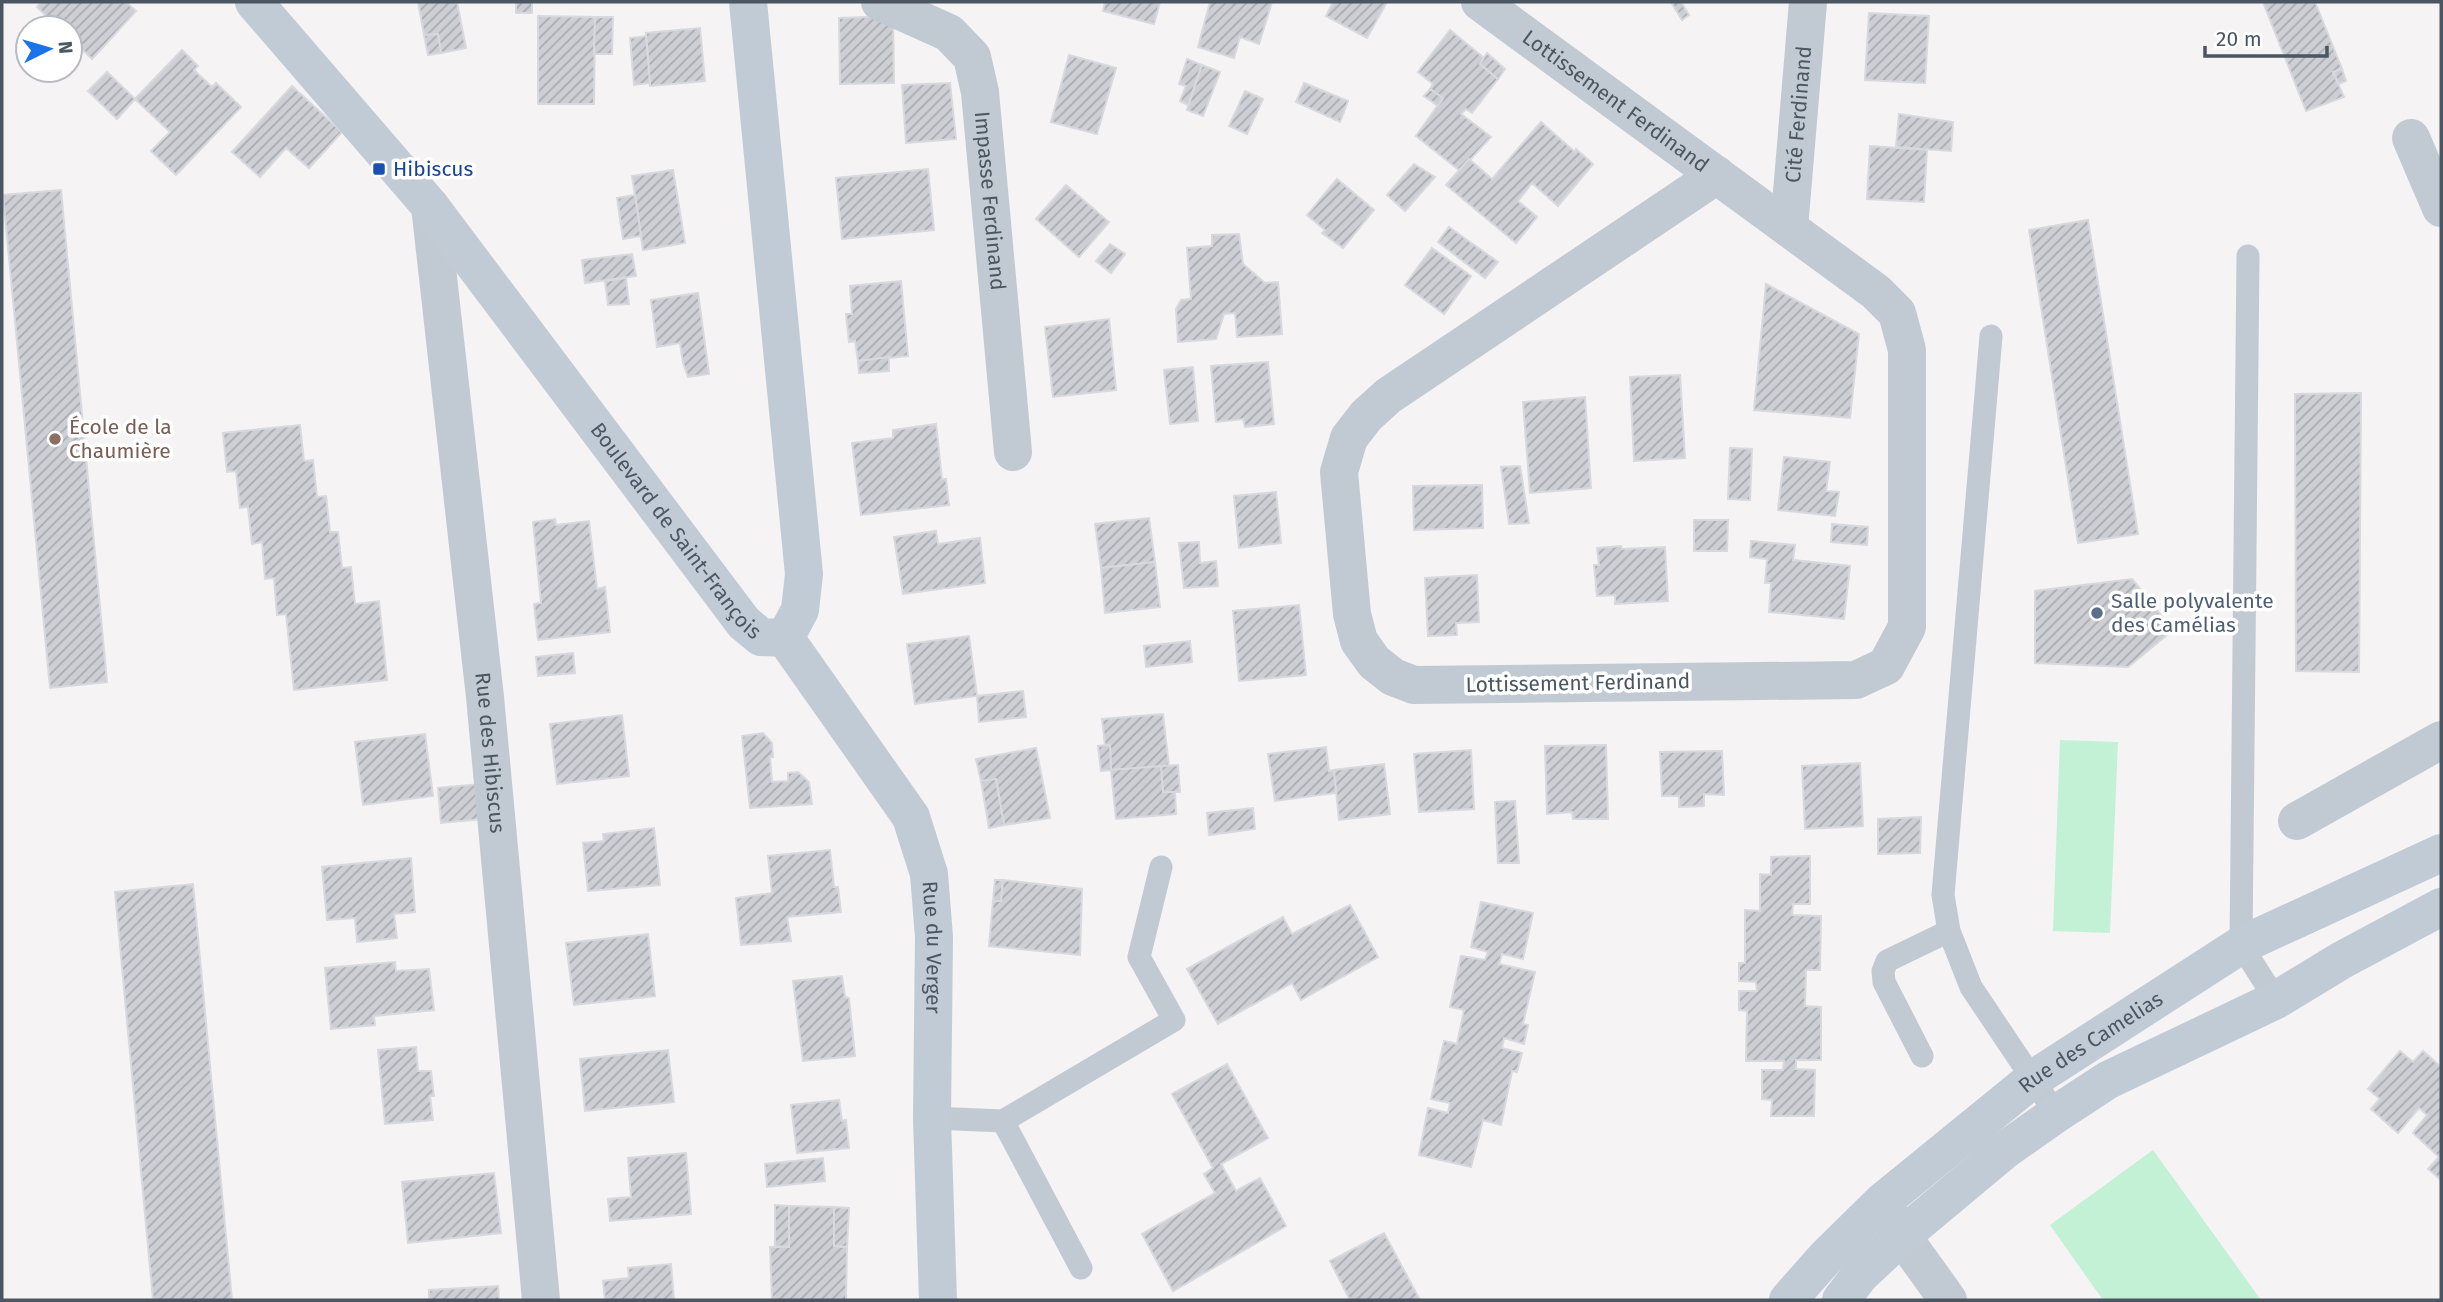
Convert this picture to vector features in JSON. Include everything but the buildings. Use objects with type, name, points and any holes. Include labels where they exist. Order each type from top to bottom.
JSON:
[{"type":"street","name":"Boulevard de Saint-François","points":[[254,2],[430,206],[744,623],[761,637],[785,638],[800,610],[804,574],[748,2]]},
{"type":"street","name":"Impasse Ferdinand","points":[[880,2],[949,33],[972,57],[980,92],[1013,452]]},
{"type":"street","name":"Lottissement Ferdinand","points":[[1480,2],[1717,175],[1876,292],[1897,313],[1907,350],[1907,627],[1886,666],[1856,680],[1414,685],[1393,677],[1374,662],[1359,641],[1352,614],[1339,472],[1349,438],[1366,415],[1388,396],[1717,175]]},
{"type":"street","name":"Cité Ferdinand","points":[[1789,228],[1808,2]]},
{"type":"street","points":[[2411,138],[2441,208]]},
{"type":"street","name":"Rue des Hibiscus","points":[[430,206],[487,711],[541,1300]]},
{"type":"street","name":"Rue du Verger","points":[[785,638],[911,817],[929,874],[934,937],[932,1118],[938,1300]]},
{"type":"street","points":[[2297,821],[2441,740]]},
{"type":"street","name":"Rue des Camelias","points":[[1788,1300],[1826,1256],[1882,1202],[2033,1079],[2241,945],[2441,853]]},
{"type":"street","name":"Rue des Camelias","points":[[1841,1300],[1860,1275],[1902,1236],[2005,1150],[2056,1114],[2108,1080],[2276,1000],[2342,960],[2441,907]]},
{"type":"street","points":[[1882,1202],[1902,1236],[1948,1300]]},
{"type":"lane","points":[[2248,256],[2241,945],[2276,1000]]},
{"type":"lane","points":[[1991,337],[1943,895],[1949,932],[1971,987],[2056,1114]]},
{"type":"lane","points":[[932,1118],[1003,1121],[1174,1020],[1139,957],[1161,867]]},
{"type":"lane","points":[[1922,1056],[1884,982],[1883,971],[1887,961],[1949,932]]},
{"type":"lane","points":[[1003,1121],[1081,1268]]},
{"type":"green space","points":[[2060,740],[2118,742],[2110,933],[2053,931]]},
{"type":"green space","points":[[2153,1150],[2261,1300],[2103,1300],[2050,1225]]},
{"type":"place","name":"Hibiscus","points":[[379,169]]},
{"type":"place","name":"École de la Chaumière","points":[[55,439]]},
{"type":"place","name":"Salle polyvalente des Camélias","points":[[2097,613]]}]
